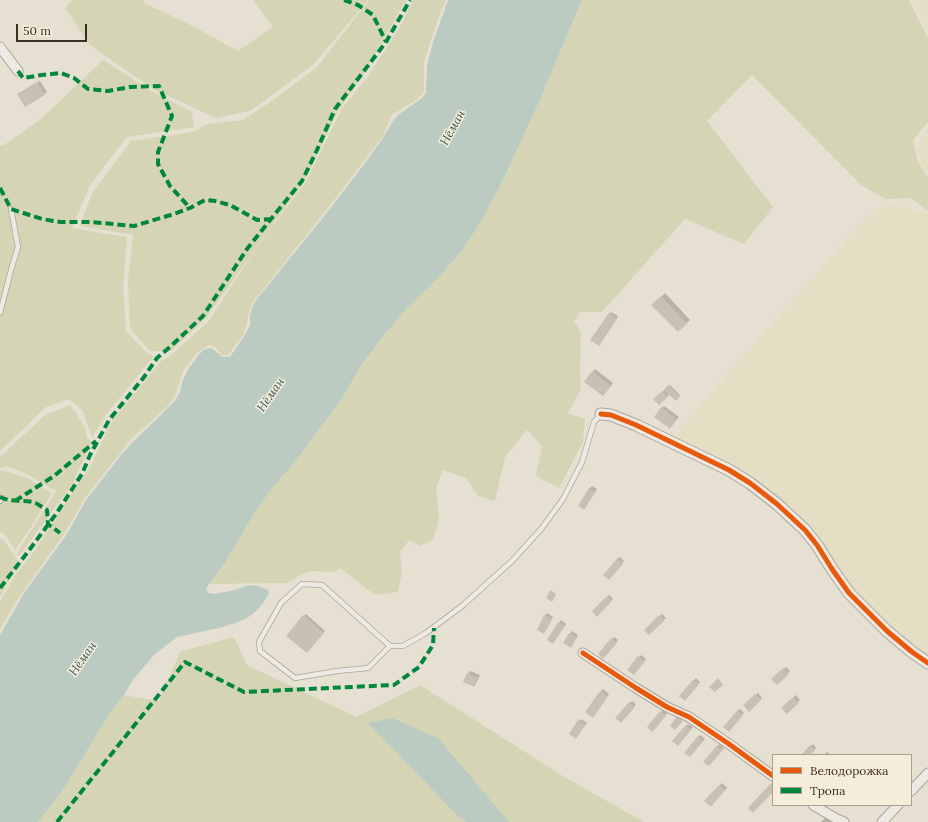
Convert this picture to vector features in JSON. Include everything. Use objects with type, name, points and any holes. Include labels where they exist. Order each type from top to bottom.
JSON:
[{"type":"street","points":[[0,48],[18,71]]},
{"type":"street","points":[[601,414],[611,415],[636,425],[729,470],[750,483],[777,504],[805,530],[817,545],[849,593],[887,631],[928,663]]},
{"type":"street","points":[[583,653],[660,703],[689,717],[772,775]]},
{"type":"street","points":[[912,791],[928,773]]},
{"type":"street","points":[[815,806],[844,822]]},
{"type":"street","points":[[882,822],[897,806]]},
{"type":"lane","points":[[0,313],[18,247],[11,209]]},
{"type":"lane","points":[[390,646],[368,668],[337,671],[295,678],[260,651],[259,642],[281,603],[302,584],[322,585],[390,646],[403,646],[426,633],[462,606],[512,561],[542,528],[563,499],[582,462],[594,422],[601,414]]},
{"type":"shaded area","points":[[913,0],[928,0],[928,32],[926,28]]},
{"type":"shaded area","points":[[928,127],[928,173],[921,162],[918,149]]},
{"type":"shaded area","points":[[895,205],[921,211],[928,215],[928,657],[906,641],[874,613],[844,577],[812,530],[779,499],[760,483],[734,467],[683,443],[679,440],[677,433],[862,222],[874,210]]},
{"type":"green space","points":[[72,0],[142,0],[146,4],[187,23],[238,51],[273,27],[253,0],[368,0],[313,65],[250,111],[216,118],[153,89],[90,45],[65,8]]},
{"type":"green space","points":[[369,0],[406,0],[365,72],[338,111],[305,180],[206,318],[171,351],[150,351],[130,329],[128,279],[133,235],[80,226],[92,193],[131,141],[193,132],[207,124],[243,120],[273,100],[317,67]]},
{"type":"green space","points":[[413,0],[446,0],[424,62],[424,92],[418,99],[392,115],[383,136],[251,305],[244,334],[228,355],[222,355],[215,347],[209,345],[197,353],[183,371],[175,396],[167,407],[132,438],[85,498],[65,533],[15,603],[0,630],[0,602],[16,574],[32,554],[91,465],[112,421],[161,361],[170,356],[208,322],[255,250],[307,180],[342,108],[367,78],[400,27]]},
{"type":"green space","points":[[582,0],[909,0],[928,38],[928,122],[913,140],[918,162],[928,178],[928,211],[910,198],[885,199],[861,185],[752,75],[707,121],[773,207],[744,244],[685,219],[602,312],[580,312],[574,322],[581,332],[581,389],[568,413],[585,419],[583,442],[559,488],[536,476],[542,446],[527,430],[505,457],[495,501],[478,496],[466,478],[443,470],[436,488],[439,518],[433,540],[419,546],[409,540],[400,552],[402,571],[398,592],[375,595],[340,568],[333,572],[309,571],[287,583],[209,584],[223,566],[257,509],[341,400],[361,366],[380,340],[408,307],[441,275],[464,248],[505,176],[539,102]]},
{"type":"green space","points":[[103,60],[150,90],[192,112],[194,127],[127,137],[90,185],[72,228],[127,237],[123,288],[126,331],[147,353],[154,356],[105,416],[92,438],[83,411],[69,399],[46,407],[0,451],[0,145],[4,145],[41,119]]},
{"type":"green space","points":[[70,405],[86,430],[87,438],[92,442],[72,485],[19,556],[17,553],[56,491],[29,475],[6,466],[0,468],[0,457],[45,415]]},
{"type":"green space","points":[[3,470],[29,479],[52,493],[15,550],[4,534],[0,532],[0,471]]},
{"type":"green space","points":[[0,538],[3,539],[19,562],[0,597]]},
{"type":"green space","points":[[234,637],[247,665],[356,717],[420,685],[566,778],[644,822],[38,822],[61,793],[110,713],[124,695],[159,701],[180,652]]},
{"type":"water","name":"Нёман","points":[[448,0],[582,0],[539,102],[505,176],[484,216],[464,248],[441,275],[408,307],[380,340],[361,366],[341,400],[257,509],[223,566],[206,589],[208,593],[214,594],[235,590],[250,585],[258,586],[268,590],[269,594],[263,603],[256,611],[245,619],[219,628],[177,637],[154,655],[133,680],[110,713],[61,793],[38,822],[0,822],[0,635],[24,593],[67,534],[86,500],[121,455],[174,402],[179,394],[183,380],[189,368],[198,356],[203,350],[209,348],[213,349],[222,357],[230,357],[250,325],[252,307],[257,299],[365,163],[393,121],[398,115],[422,98],[426,93],[427,65],[433,42]]},
{"type":"water","points":[[392,718],[438,738],[509,822],[466,822],[457,815],[368,723]]},
{"type":"building","points":[[37,82],[45,95],[25,107],[17,94]]},
{"type":"building","points":[[661,296],[687,324],[678,332],[651,305]]},
{"type":"building","points":[[609,313],[617,319],[599,346],[590,340]]},
{"type":"building","points":[[592,371],[611,386],[603,396],[584,382]]},
{"type":"building","points":[[668,385],[680,396],[676,401],[664,390]]},
{"type":"building","points":[[662,391],[668,397],[659,405],[653,399]]},
{"type":"building","points":[[661,407],[677,419],[670,429],[654,417]]},
{"type":"building","points":[[589,488],[595,492],[584,510],[578,506]]},
{"type":"building","points":[[617,559],[623,564],[609,580],[603,575]]},
{"type":"building","points":[[550,590],[556,594],[552,602],[546,598]]},
{"type":"building","points":[[607,596],[612,601],[597,617],[592,611]]},
{"type":"building","points":[[303,615],[324,633],[307,653],[286,636]]},
{"type":"building","points":[[544,615],[552,619],[544,634],[537,630]]},
{"type":"building","points":[[659,615],[664,621],[649,635],[644,630]]},
{"type":"building","points":[[558,622],[565,626],[553,644],[547,640]]},
{"type":"building","points":[[569,633],[577,637],[571,648],[563,643]]},
{"type":"building","points":[[611,638],[617,643],[603,659],[598,654]]},
{"type":"building","points":[[638,656],[645,661],[634,675],[627,670]]},
{"type":"building","points":[[783,668],[789,674],[777,685],[771,679]]},
{"type":"building","points":[[467,673],[478,678],[474,687],[463,682]]},
{"type":"building","points":[[718,678],[723,685],[715,692],[709,687]]},
{"type":"building","points":[[693,680],[699,684],[685,701],[679,696]]},
{"type":"building","points":[[600,691],[608,696],[593,718],[585,712]]},
{"type":"building","points":[[755,694],[761,700],[749,712],[743,705]]},
{"type":"building","points":[[793,697],[799,703],[787,714],[781,708]]},
{"type":"building","points":[[629,702],[635,707],[621,723],[615,718]]},
{"type":"building","points":[[660,711],[666,716],[652,732],[647,727]]},
{"type":"building","points":[[737,711],[743,715],[729,732],[723,727]]},
{"type":"building","points":[[677,716],[683,721],[675,730],[670,726]]},
{"type":"building","points":[[578,720],[585,725],[576,739],[569,734]]},
{"type":"building","points":[[686,725],[691,730],[678,746],[672,741]]},
{"type":"building","points":[[698,736],[703,741],[690,757],[684,753]]},
{"type":"building","points":[[717,745],[723,750],[709,766],[703,762]]},
{"type":"building","points":[[810,745],[815,750],[812,754],[802,754]]},
{"type":"building","points":[[771,783],[772,793],[753,813],[748,808]]},
{"type":"building","points":[[719,785],[725,790],[711,807],[704,801]]},
{"type":"marked path","points":[[344,0],[358,5],[373,15],[386,42]]},
{"type":"marked path","points":[[0,588],[56,514],[82,474],[90,455],[109,420],[144,377],[157,358],[203,316],[247,249],[302,181],[335,109],[386,42],[410,0]]},
{"type":"marked path","points":[[18,71],[23,78],[61,73],[74,78],[88,89],[108,91],[130,87],[159,86],[172,116],[158,152],[158,164],[170,186],[190,208]]},
{"type":"marked path","points":[[0,188],[11,209],[42,219],[60,222],[91,222],[134,226],[174,214],[205,200],[230,205],[257,220],[271,219]]},
{"type":"marked path","points":[[15,501],[54,476],[96,441]]},
{"type":"marked path","points":[[0,497],[7,500],[37,503],[47,510],[48,524],[60,533]]},
{"type":"marked path","points":[[57,822],[185,662],[244,692],[394,685],[419,667],[433,645],[434,628]]},
{"type":"cycle path","points":[[601,414],[611,415],[636,425],[729,470],[750,483],[777,504],[805,530],[817,545],[849,593],[887,631],[928,663]]},
{"type":"cycle path","points":[[583,653],[667,707],[689,717],[772,775]]}]
